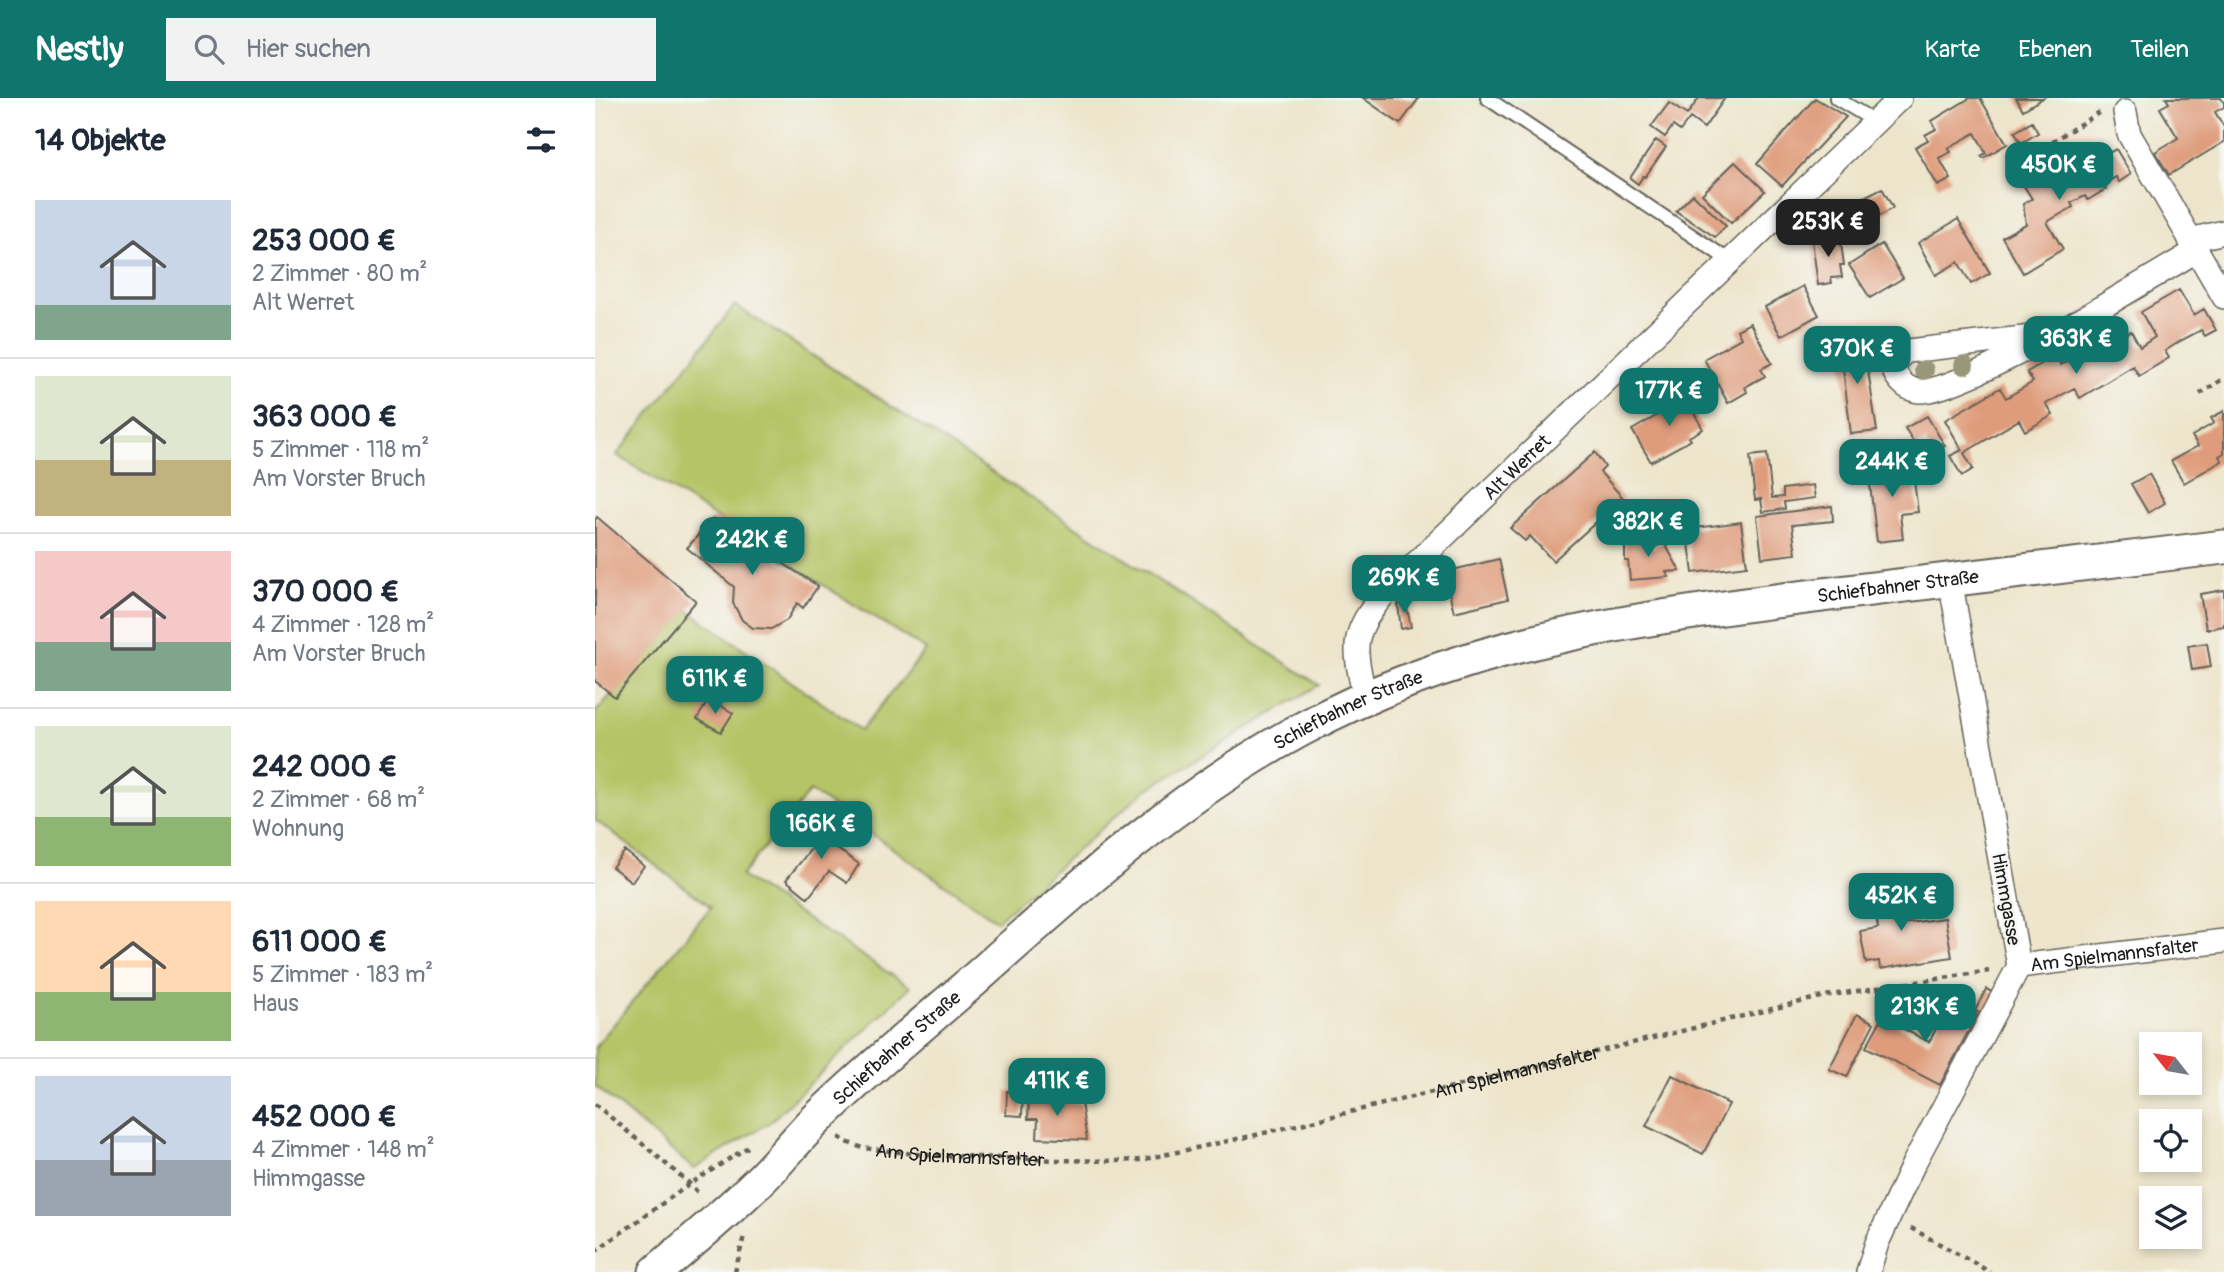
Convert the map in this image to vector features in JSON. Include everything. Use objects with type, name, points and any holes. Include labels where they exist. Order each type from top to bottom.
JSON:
[{"type":"street","name":"Alt Werret","points":[[1365,698],[1355,651],[1357,636],[1372,607],[1900,98]]},
{"type":"street","points":[[2125,112],[2129,134],[2193,246],[2217,271],[2224,297]]},
{"type":"street","points":[[2057,334],[1909,351],[1900,355],[1896,361],[1895,373],[1903,385],[1917,391],[1957,381],[2057,334],[2193,246],[2224,232]]},
{"type":"street","name":"Schiefbahner Straße","points":[[656,1272],[759,1181],[819,1117],[1049,913],[1177,809],[1273,745],[1332,713],[1467,660],[1563,634],[1691,611],[2224,547]]},
{"type":"street","name":"Himmgasse","points":[[1868,1272],[1888,1216],[1914,1163],[2019,966],[1950,579]]},
{"type":"street","name":"Am Spielmannsfalter","points":[[2019,966],[2224,941]]},
{"type":"lane","points":[[1487,98],[1730,261]]},
{"type":"lane","points":[[1836,98],[1876,122]]},
{"type":"path","points":[[2027,158],[2100,112],[2125,112]]},
{"type":"path","points":[[2200,394],[2224,378]]},
{"type":"path","name":"Am Spielmannsfalter","points":[[819,1117],[832,1132],[846,1142],[863,1148],[893,1152],[1059,1160],[1140,1160],[1256,1135],[1825,996],[2019,966]]},
{"type":"path","points":[[595,1104],[690,1184],[720,1217]]},
{"type":"path","points":[[1888,1216],[1990,1272]]},
{"type":"green space","points":[[735,305],[1319,685],[1143,792],[997,921],[810,791],[741,876],[910,987],[770,1122],[694,1169],[595,1086],[595,1047],[711,907],[595,820],[595,713],[686,609],[861,730],[926,650],[617,455]]},
{"type":"building","points":[[1363,98],[1419,98],[1400,124]]},
{"type":"building","points":[[1699,98],[1725,98],[1704,128],[1690,118],[1680,131],[1673,126],[1665,137],[1651,127],[1669,103],[1687,115]]},
{"type":"building","points":[[1815,98],[1846,117],[1782,186],[1757,164]]},
{"type":"building","points":[[1970,98],[1980,98],[2007,144],[1983,158],[1981,156],[1986,153],[1975,133],[1948,148],[1951,152],[1939,158],[1951,179],[1938,186],[1915,147],[1928,140],[1925,135],[1936,129],[1932,121]]},
{"type":"building","points":[[2016,98],[2043,98],[2023,110]]},
{"type":"building","points":[[2166,98],[2221,98],[2224,103],[2224,107],[2215,112],[2224,127],[2224,142],[2169,175],[2155,152],[2178,138],[2160,108],[2169,103]]},
{"type":"building","points":[[2032,122],[2038,133],[2021,143],[2015,132]]},
{"type":"building","points":[[1656,140],[1666,147],[1638,184],[1630,178]]},
{"type":"building","points":[[2101,149],[2105,155],[2116,149],[2131,174],[2119,182],[2116,177],[2103,185],[2106,189],[2088,200],[2085,196],[2071,203],[2073,207],[2047,222],[2063,249],[2023,273],[2002,237],[2026,224],[2023,204],[2032,199],[2018,176],[2034,167],[2037,173],[2047,166],[2054,177],[2066,170],[2063,165],[2087,151],[2090,156]]},
{"type":"building","points":[[1735,162],[1765,191],[1731,223],[1702,194]]},
{"type":"building","points":[[1882,188],[1893,208],[1871,221],[1858,200]]},
{"type":"building","points":[[1693,194],[1726,226],[1715,237],[1676,211]]},
{"type":"building","points":[[1958,219],[1990,273],[1971,284],[1958,262],[1936,275],[1918,243]]},
{"type":"building","points":[[1840,236],[1844,265],[1840,265],[1842,277],[1831,278],[1832,283],[1818,285],[1812,240]]},
{"type":"building","points":[[1882,244],[1903,278],[1870,298],[1849,265]]},
{"type":"building","points":[[1803,286],[1819,315],[1781,336],[1765,307]]},
{"type":"building","points":[[2179,290],[2194,315],[2204,309],[2216,330],[2205,336],[2201,330],[2182,340],[2165,351],[2169,358],[2139,376],[2133,366],[2080,398],[2074,388],[2046,404],[2053,415],[2025,431],[2019,420],[1964,453],[1973,469],[1962,476],[1950,456],[1962,450],[1945,420],[2000,388],[2006,398],[2033,382],[2027,372],[2055,356],[2061,365],[2117,332],[2120,338],[2131,331],[2140,347],[2155,337],[2141,312]]},
{"type":"building","points":[[1750,323],[1772,363],[1761,369],[1765,376],[1745,387],[1747,392],[1728,403],[1704,359],[1741,338],[1737,330]]},
{"type":"building","points":[[1856,334],[1859,351],[1865,350],[1877,431],[1851,434],[1839,336]]},
{"type":"building","points":[[1680,388],[1703,429],[1689,437],[1691,440],[1651,462],[1632,430],[1670,408],[1664,398]]},
{"type":"building","points":[[2224,411],[2224,453],[2219,456],[2222,461],[2184,483],[2171,461],[2198,446],[2192,436],[2214,423],[2211,418]]},
{"type":"building","points":[[1927,416],[1945,446],[1932,454],[1925,441],[1916,446],[1905,428]]},
{"type":"building","points":[[1595,452],[1605,467],[1600,472],[1623,498],[1553,561],[1530,536],[1525,541],[1510,528]]},
{"type":"building","points":[[1767,454],[1772,498],[1783,497],[1783,489],[1813,485],[1815,498],[1784,502],[1785,509],[1763,512],[1761,499],[1755,500],[1750,456]]},
{"type":"building","points":[[1912,464],[1918,512],[1900,514],[1903,539],[1877,542],[1868,469]]},
{"type":"building","points":[[2149,474],[2165,503],[2148,513],[2131,484]]},
{"type":"building","points":[[1832,506],[1833,521],[1792,525],[1796,554],[1762,558],[1757,516]]},
{"type":"building","points":[[597,517],[696,601],[615,697],[595,681]]},
{"type":"building","points":[[713,518],[818,586],[803,608],[797,603],[787,620],[771,629],[753,628],[742,620],[733,603],[734,587],[687,548]]},
{"type":"building","points":[[1741,522],[1747,566],[1693,573],[1687,529]]},
{"type":"building","points":[[1646,536],[1653,548],[1664,542],[1680,571],[1666,572],[1669,577],[1630,580],[1628,561],[1625,561],[1625,539]]},
{"type":"building","points":[[1499,559],[1508,599],[1454,612],[1444,572]]},
{"type":"building","points":[[2224,590],[2224,626],[2206,629],[2200,594]]},
{"type":"building","points":[[1405,599],[1411,627],[1401,629],[1398,605]]},
{"type":"building","points":[[2207,643],[2211,667],[2192,670],[2188,646]]},
{"type":"building","points":[[709,699],[733,713],[721,732],[697,719]]},
{"type":"building","points":[[813,817],[840,836],[833,846],[859,864],[847,883],[829,871],[808,898],[786,880],[819,839],[805,830]]},
{"type":"building","points":[[625,851],[644,866],[632,882],[612,867]]},
{"type":"building","points":[[1871,882],[1900,883],[1898,916],[1894,916],[1896,925],[1945,918],[1952,957],[1880,969],[1879,961],[1866,963],[1860,931],[1878,928],[1876,915],[1870,915]]},
{"type":"building","points":[[1986,989],[1998,995],[1987,1016],[1975,1011]]},
{"type":"building","points":[[1951,1001],[1977,1015],[1940,1085],[1866,1047],[1882,1018],[1929,1042]]},
{"type":"building","points":[[1857,1014],[1874,1023],[1847,1077],[1829,1069]]},
{"type":"building","points":[[1672,1075],[1729,1104],[1703,1154],[1646,1126]]},
{"type":"building","points":[[1007,1091],[1023,1092],[1022,1116],[1006,1115]]},
{"type":"building","points":[[1029,1096],[1062,1097],[1061,1103],[1081,1103],[1087,1140],[1037,1138],[1038,1119],[1028,1119]]}]
